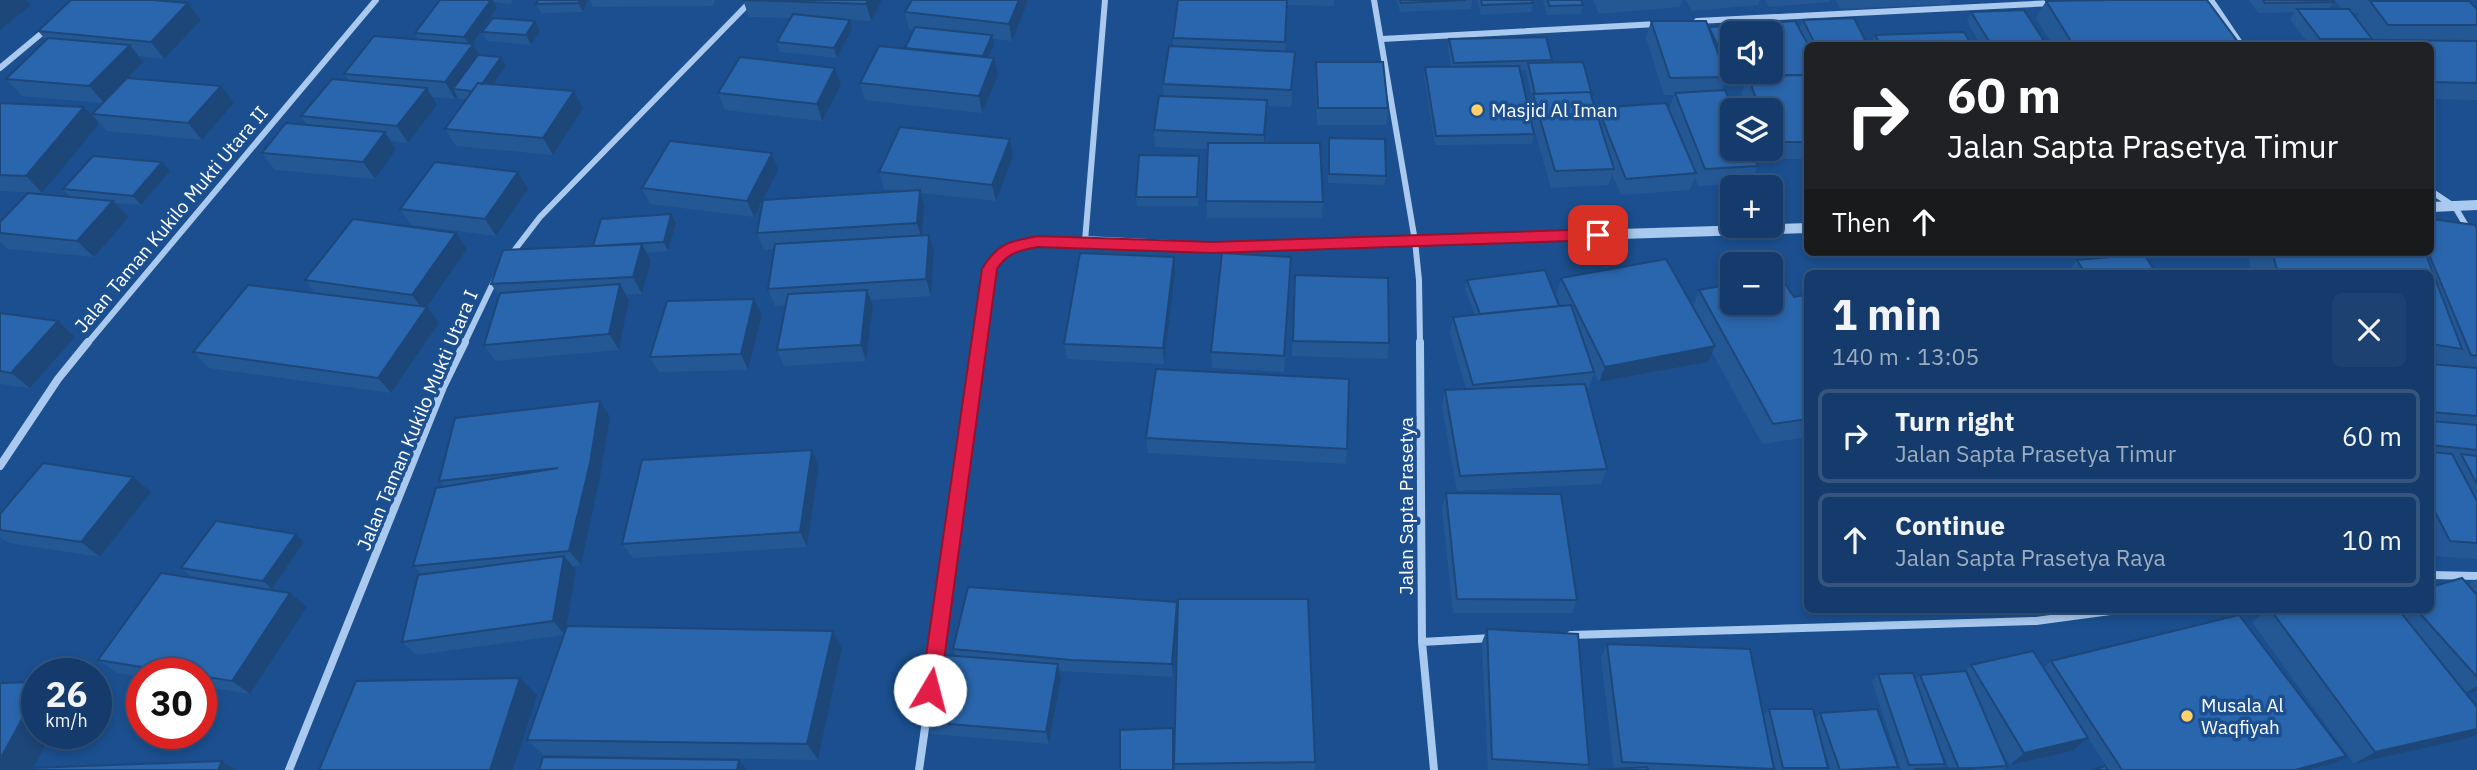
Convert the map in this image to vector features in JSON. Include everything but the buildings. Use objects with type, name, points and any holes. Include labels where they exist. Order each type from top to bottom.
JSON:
[{"type":"street","name":"Jalan Taman Kukilo Mukti Utara II","points":[[0,466],[58,379],[222,180],[376,0]]},
{"type":"street","points":[[506,261],[540,217],[752,0]]},
{"type":"street","points":[[1085,241],[1105,0]]},
{"type":"street","name":"Jalan Sapta Prasetya","points":[[1374,0],[1415,241],[1422,386],[1422,642],[1434,770]]},
{"type":"street","points":[[1973,0],[1977,7]]},
{"type":"street","points":[[2211,0],[2239,42]]},
{"type":"street","points":[[1685,22],[2054,3]]},
{"type":"street","points":[[1382,39],[1671,23]]},
{"type":"street","points":[[0,68],[50,26]]},
{"type":"street","points":[[2434,193],[2455,206],[2477,243]]},
{"type":"street","points":[[2434,207],[2477,205]]},
{"type":"street","points":[[919,770],[990,269],[999,254],[1017,245],[1038,241],[1212,247],[1804,228]]},
{"type":"street","name":"Jalan Taman Kukilo Mukti Utara I","points":[[289,770],[443,387],[498,272]]},
{"type":"street","points":[[2434,575],[2477,576]]},
{"type":"street","points":[[1564,635],[2036,621],[2096,613]]},
{"type":"street","points":[[1422,642],[1500,638]]},
{"type":"place","name":"Masjid Al Iman","points":[[1477,110]]},
{"type":"place","name":"Musala Al Waqfiyah","points":[[2187,716]]},
{"type":"route","points":[[930,690],[990,269],[999,254],[1008,248],[1038,241],[1212,247],[1598,235]]}]
